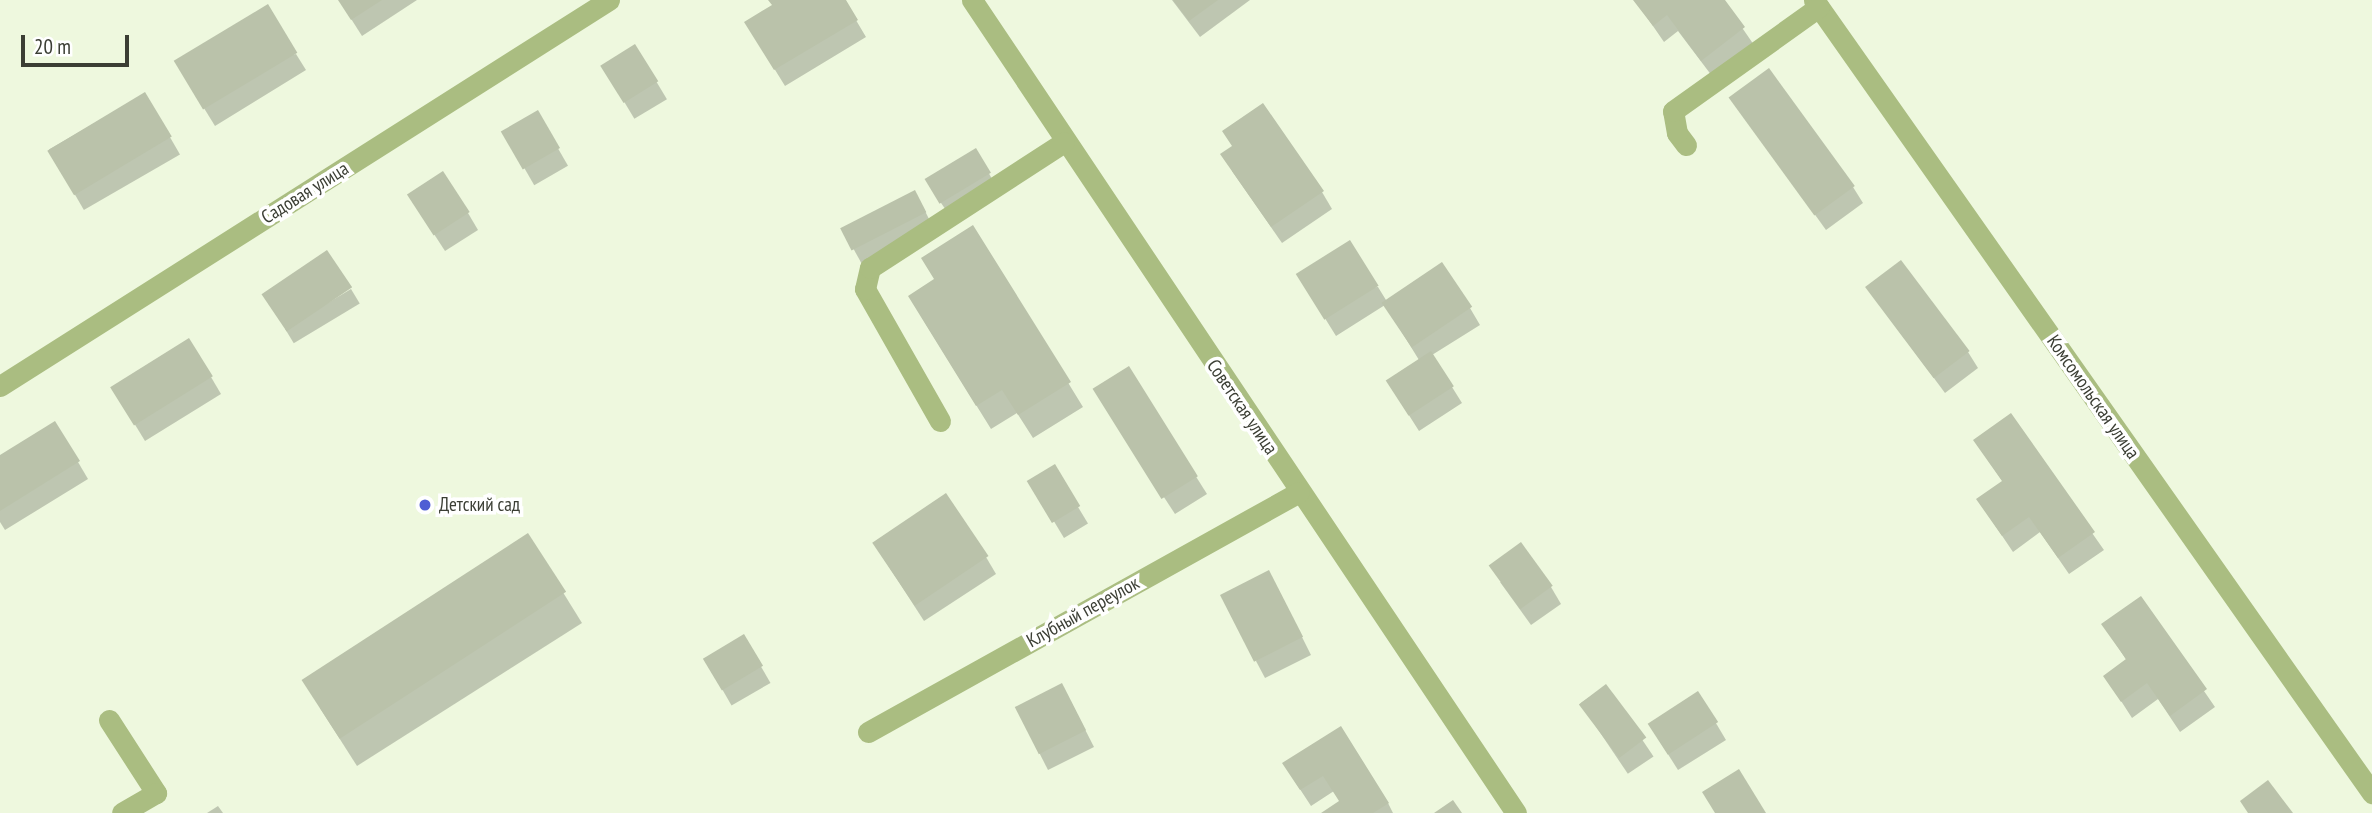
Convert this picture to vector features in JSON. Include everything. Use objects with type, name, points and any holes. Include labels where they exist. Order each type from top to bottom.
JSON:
[{"type":"street","name":"Садовая улица","points":[[0,386],[609,0]]},
{"type":"street","name":"Советская улица","points":[[972,0],[1064,142],[1516,813]]},
{"type":"street","points":[[1686,145],[1677,133],[1673,111],[1817,4]]},
{"type":"street","name":"Комсомольская улица","points":[[1817,4],[2372,793]]},
{"type":"street","points":[[940,421],[865,289],[870,268],[1064,142]]},
{"type":"street","name":"Клубный переулок","points":[[868,732],[1299,492]]},
{"type":"street","points":[[109,720],[156,793],[122,813]]},
{"type":"building","points":[[338,0],[382,0],[351,20]]},
{"type":"building","points":[[768,0],[846,0],[858,20],[774,70],[744,22],[772,5]]},
{"type":"building","points":[[1173,0],[1218,0],[1189,21]]},
{"type":"building","points":[[1633,0],[1725,0],[1745,27],[1701,61],[1667,15],[1653,26]]},
{"type":"building","points":[[268,4],[297,53],[203,110],[174,61]]},
{"type":"building","points":[[635,44],[658,81],[624,103],[600,66]]},
{"type":"building","points":[[1769,68],[1855,186],[1814,216],[1729,97]]},
{"type":"building","points":[[145,92],[172,137],[74,195],[47,151]]},
{"type":"building","points":[[1263,103],[1324,191],[1271,227],[1220,154],[1232,146],[1222,131]]},
{"type":"building","points":[[538,110],[560,148],[523,170],[501,132]]},
{"type":"building","points":[[976,148],[991,173],[940,204],[925,179]]},
{"type":"building","points":[[443,171],[470,212],[434,236],[407,194]]},
{"type":"building","points":[[915,190],[926,212],[852,250],[840,228]]},
{"type":"building","points":[[973,225],[1071,382],[1018,415],[1002,390],[976,406],[908,296],[934,279],[921,258]]},
{"type":"building","points":[[1350,240],[1379,286],[1324,320],[1296,274]]},
{"type":"building","points":[[327,250],[352,287],[287,331],[262,294]]},
{"type":"building","points":[[1901,260],[1970,351],[1934,378],[1865,287]]},
{"type":"building","points":[[1442,262],[1472,307],[1412,348],[1381,303]]},
{"type":"building","points":[[189,338],[213,376],[134,425],[110,387]]},
{"type":"building","points":[[1431,351],[1454,386],[1409,416],[1386,380]]},
{"type":"building","points":[[1129,366],[1198,476],[1161,499],[1093,389]]},
{"type":"building","points":[[2011,413],[2095,532],[2058,558],[2029,517],[2002,536],[1976,499],[2002,481],[1973,440]]},
{"type":"building","points":[[55,421],[80,461],[0,511],[0,455]]},
{"type":"building","points":[[1055,464],[1080,506],[1052,523],[1027,481]]},
{"type":"building","points":[[946,493],[988,556],[915,606],[872,543]]},
{"type":"building","points":[[528,533],[566,592],[340,739],[302,680]]},
{"type":"building","points":[[1521,542],[1553,586],[1520,609],[1489,566]]},
{"type":"building","points":[[1269,570],[1303,637],[1254,662],[1220,595]]},
{"type":"building","points":[[2141,596],[2207,689],[2170,716],[2147,683],[2121,702],[2103,676],[2126,659],[2101,624]]},
{"type":"building","points":[[744,634],[763,666],[722,690],[703,659]]},
{"type":"building","points":[[1062,683],[1086,730],[1039,754],[1015,707]]},
{"type":"building","points":[[1606,684],[1646,738],[1619,758],[1579,704]]},
{"type":"building","points":[[1698,691],[1718,722],[1668,755],[1648,724]]},
{"type":"building","points":[[1341,726],[1389,803],[1373,813],[1321,813],[1339,801],[1323,776],[1300,790],[1282,763]]},
{"type":"building","points":[[1739,769],[1766,813],[1715,813],[1702,792]]},
{"type":"building","points":[[2268,780],[2293,813],[2248,813],[2240,801]]},
{"type":"building","points":[[1453,800],[1462,813],[1434,813]]},
{"type":"place","name":"Детский сад","points":[[425,505]]}]
